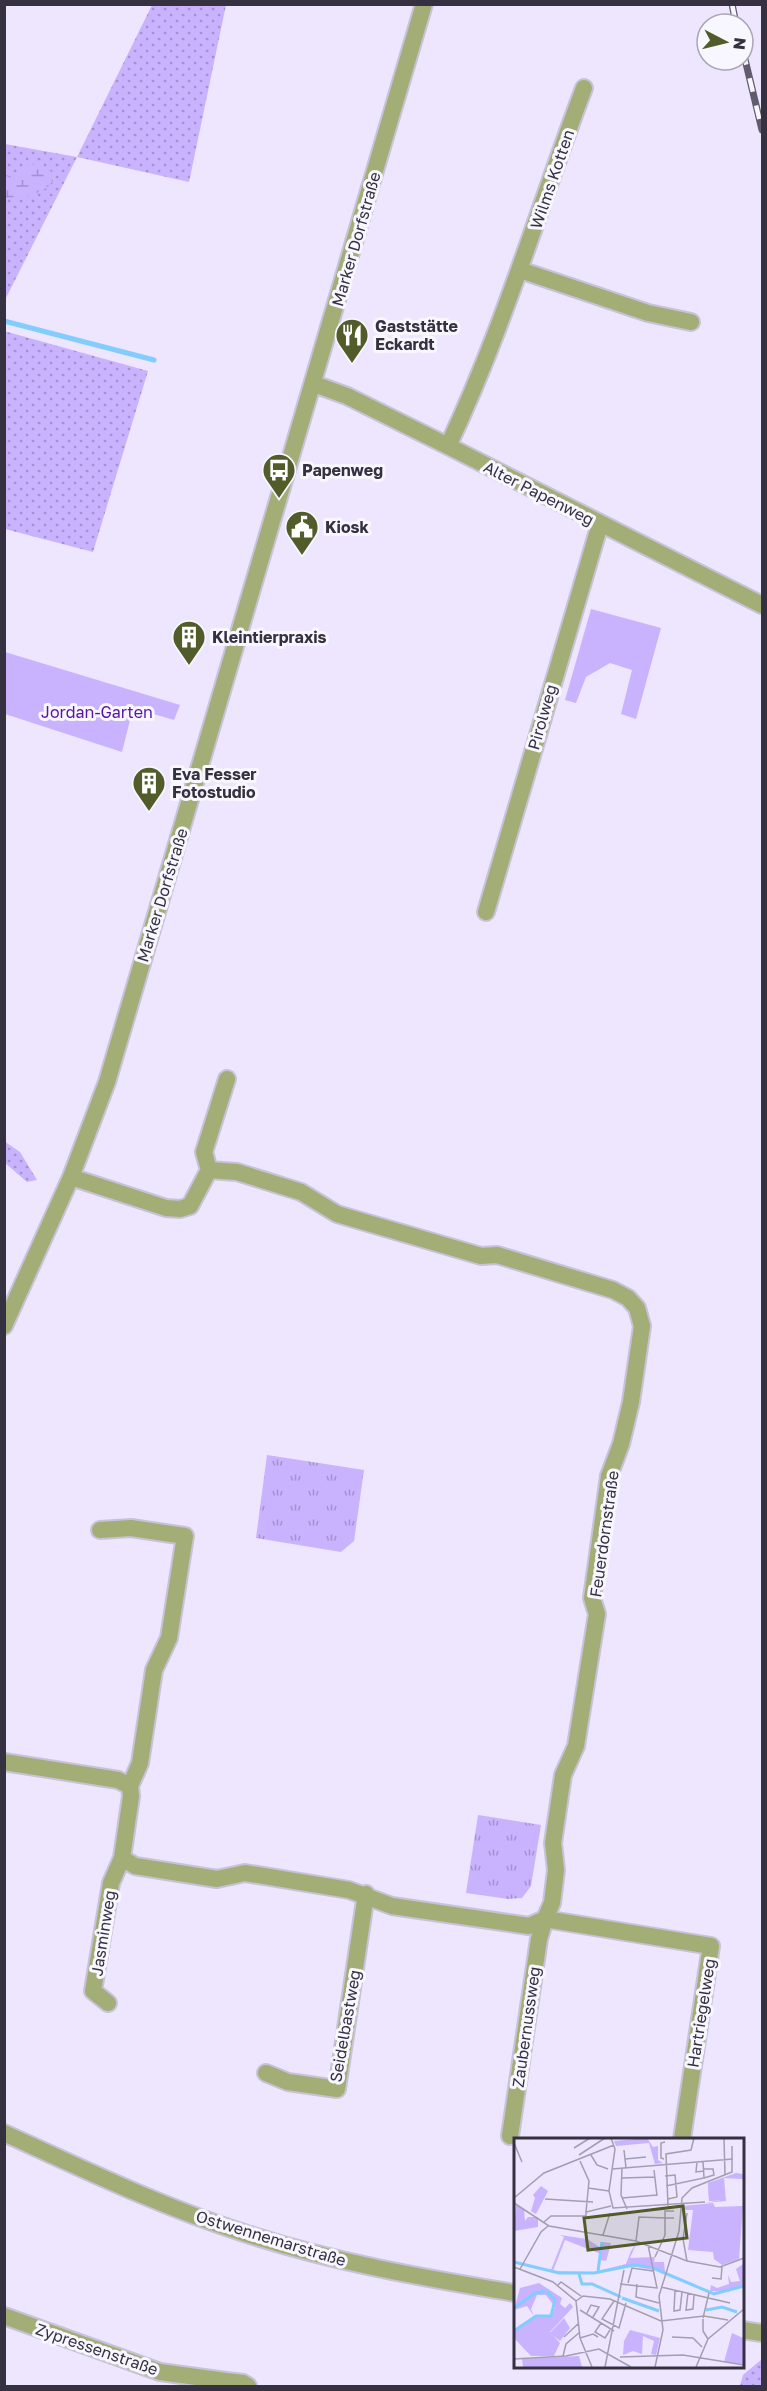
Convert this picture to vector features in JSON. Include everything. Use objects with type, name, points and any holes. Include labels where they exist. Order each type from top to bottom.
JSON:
[{"type":"street","name":"Marker Dorfstraße","points":[[4,1326],[71,1177],[107,1082],[424,4]]},
{"type":"street","name":"Wilms Kotten","points":[[448,446],[471,397],[520,270],[584,88]]},
{"type":"street","points":[[520,270],[648,314],[691,322]]},
{"type":"street","name":"Alter Papenweg","points":[[314,384],[347,396],[762,605]]},
{"type":"street","name":"Pirolweg","points":[[486,912],[600,524]]},
{"type":"street","points":[[71,1177],[166,1208],[180,1209],[190,1206],[209,1170],[204,1152],[227,1079]]},
{"type":"street","name":"Feuerdornstraße","points":[[209,1170],[237,1172],[302,1192],[337,1214],[481,1256],[496,1255],[613,1290],[628,1298],[637,1308],[642,1326],[621,1444],[609,1476],[592,1598],[597,1614],[576,1746],[563,1775],[553,1843],[556,1870],[552,1903],[545,1919]]},
{"type":"street","points":[[100,1530],[131,1528],[185,1536],[169,1638],[154,1670],[140,1763],[130,1786],[131,1796],[122,1858],[135,1866],[218,1879],[245,1873],[366,1894],[392,1906],[529,1926],[545,1919]]},
{"type":"street","points":[[4,1762],[118,1780],[130,1786]]},
{"type":"street","name":"Jasminweg","points":[[108,2002],[93,1991],[111,1883],[122,1858]]},
{"type":"street","name":"Seidelbastweg","points":[[266,2073],[288,2082],[337,2089],[366,1894]]},
{"type":"street","name":"Zaubernussweg","points":[[510,2136],[539,1939],[545,1919]]},
{"type":"street","name":"Hartriegelweg","points":[[545,1919],[711,1946],[682,2138]]},
{"type":"street","name":"Ostwennemarstraße","points":[[4,2133],[118,2185],[244,2233],[379,2268],[514,2293]]},
{"type":"street","name":"Zypressenstraße","points":[[4,2316],[160,2372],[248,2386]]},
{"type":"street","points":[[743,2330],[762,2333]]},
{"type":"green space","points":[[152,5],[226,5],[189,182],[77,157]]},
{"type":"green space","points":[[5,144],[77,157],[5,300]]},
{"type":"green space","points":[[40,163],[53,173],[54,179],[50,184],[32,195],[5,199],[5,174],[15,181],[29,165]]},
{"type":"green space","points":[[4,331],[148,371],[93,552],[5,529]]},
{"type":"green space","points":[[591,609],[661,628],[636,719],[621,714],[632,670],[610,663],[586,677],[576,703],[565,700]]},
{"type":"green space","name":"Jordan-Garten","points":[[5,652],[180,705],[174,720],[133,708],[122,752],[5,714]]},
{"type":"green space","points":[[4,1141],[20,1152],[37,1180],[27,1182],[5,1163]]},
{"type":"green space","points":[[267,1455],[364,1470],[354,1541],[341,1552],[256,1538]]},
{"type":"green space","points":[[478,1815],[541,1825],[531,1886],[522,1898],[508,1899],[466,1893]]},
{"type":"green space","points":[[762,2359],[762,2386],[740,2386],[743,2375]]},
{"type":"waterway","points":[[4,321],[154,360]]},
{"type":"railway","points":[[732,4],[734,12]]},
{"type":"railway","points":[[748,72],[762,130]]},
{"type":"place","name":"Gaststätte Eckardt","points":[[352,364]]},
{"type":"place","name":"Papenweg","points":[[279,499]]},
{"type":"place","name":"Kiosk","points":[[302,556]]},
{"type":"place","name":"Kleintierpraxis","points":[[189,666]]},
{"type":"place","name":"Eva Fesser Fotostudio","points":[[149,812]]}]
